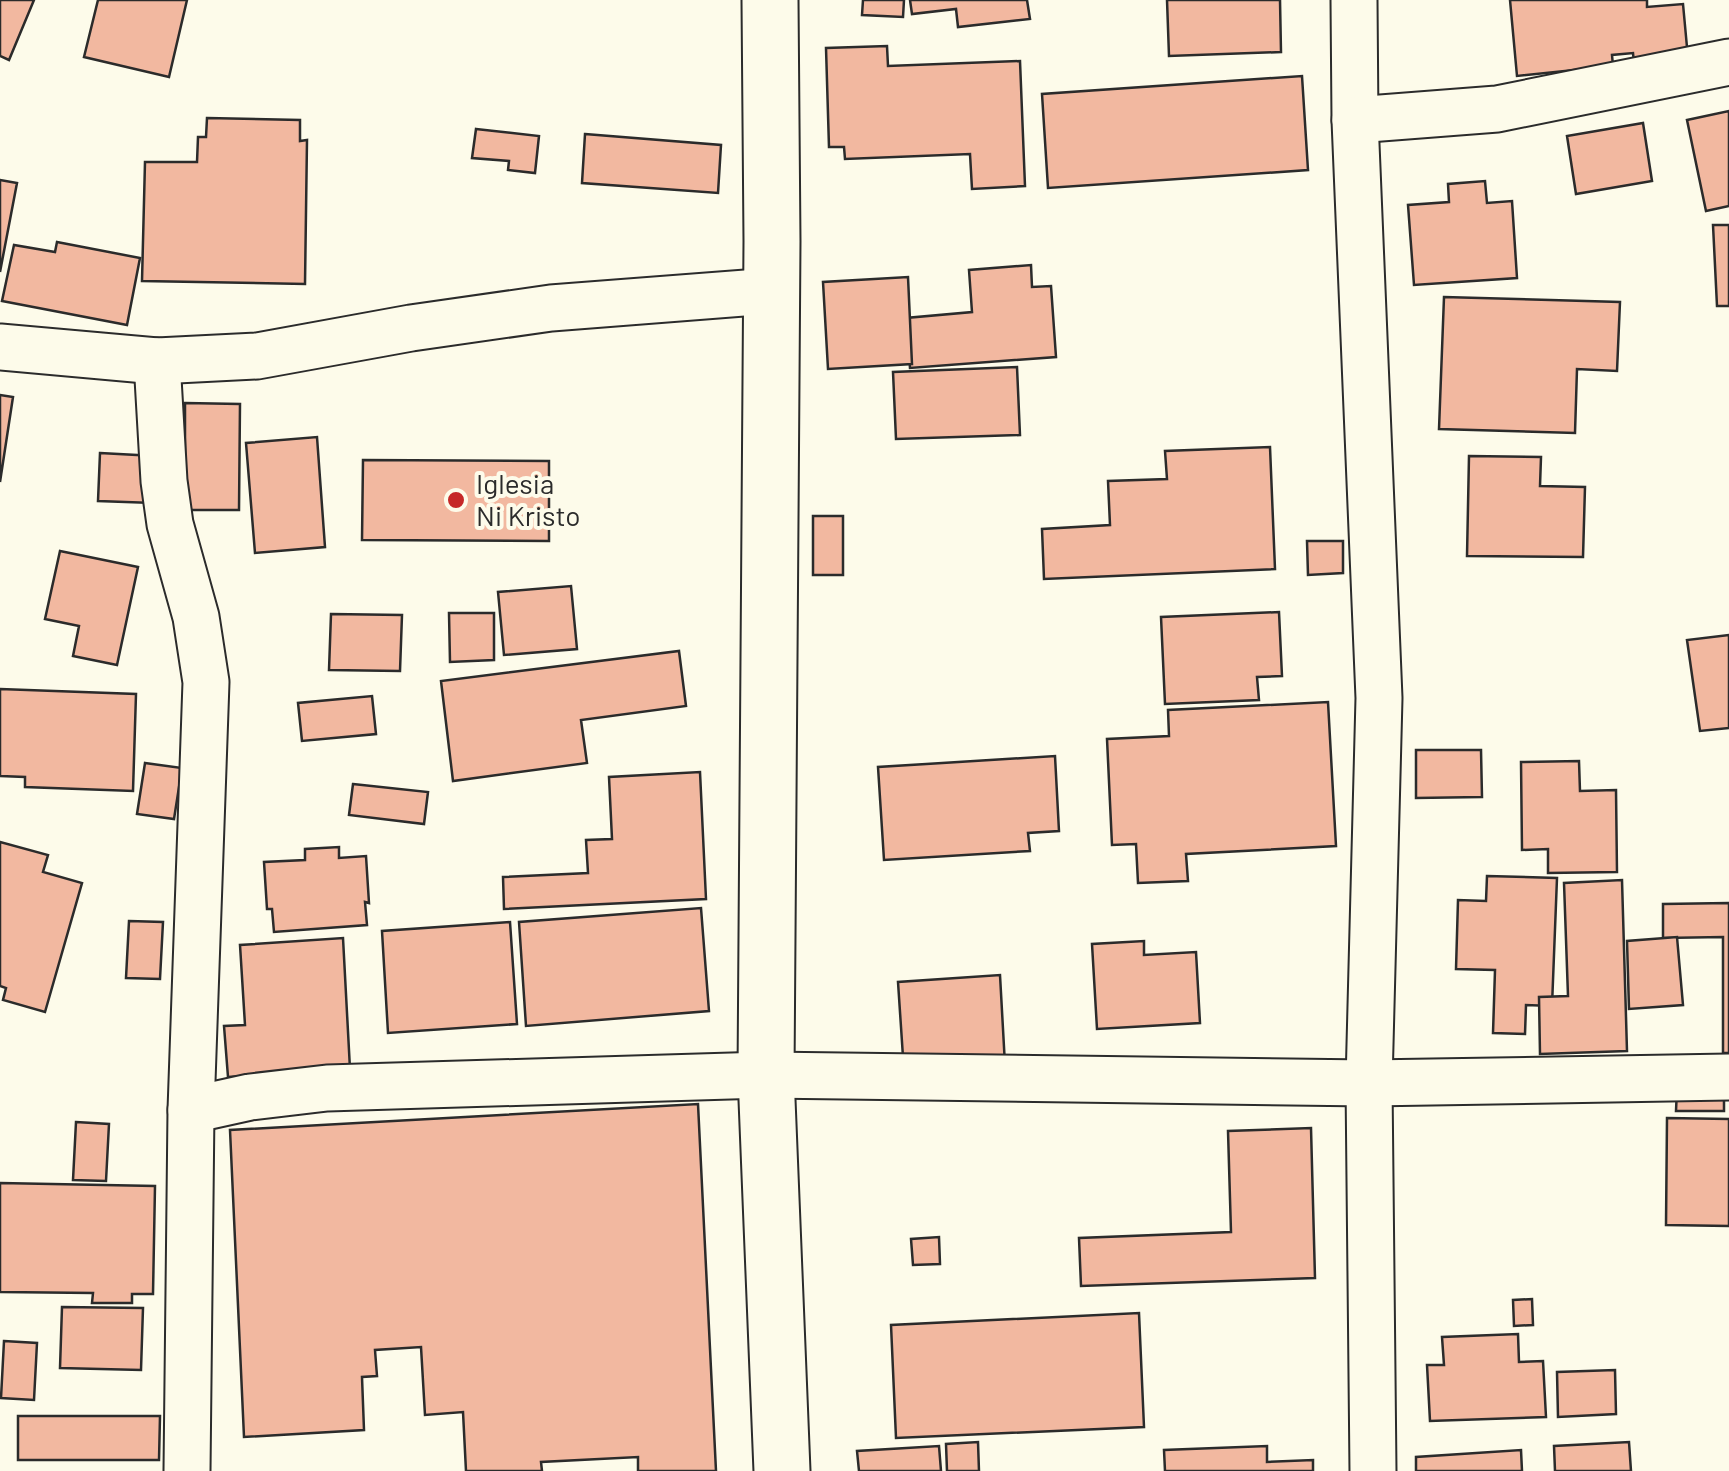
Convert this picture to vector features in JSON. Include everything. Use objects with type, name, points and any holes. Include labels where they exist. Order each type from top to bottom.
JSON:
[{"type":"street","points":[[770,0],[766,1075],[782,1471]]},
{"type":"street","points":[[1354,0],[1354,120],[1379,698],[1369,1083],[1373,1471]]},
{"type":"street","points":[[1354,120],[1497,109],[1729,62]]},
{"type":"street","points":[[0,347],[157,361],[256,356],[552,308],[771,291]]},
{"type":"street","points":[[157,361],[170,524],[196,617],[206,682],[191,1110],[187,1471]]},
{"type":"street","points":[[191,1110],[250,1097],[327,1088],[766,1075],[1369,1083],[1729,1077]]},
{"type":"building","points":[[0,0],[34,0],[9,60],[0,56]]},
{"type":"building","points":[[98,0],[187,0],[169,77],[84,57]]},
{"type":"building","points":[[863,0],[904,0],[903,17],[862,15]]},
{"type":"building","points":[[910,0],[1027,0],[1030,19],[958,27],[956,9],[912,14]]},
{"type":"building","points":[[1167,0],[1280,0],[1281,52],[1169,56]]},
{"type":"building","points":[[1510,0],[1647,0],[1647,7],[1683,4],[1688,58],[1634,63],[1633,53],[1612,55],[1613,66],[1517,76]]},
{"type":"building","points":[[887,46],[888,66],[1020,61],[1025,186],[972,189],[970,154],[845,159],[844,147],[829,147],[826,48]]},
{"type":"building","points":[[1302,76],[1308,170],[1048,188],[1042,94]]},
{"type":"building","points":[[1729,111],[1729,206],[1706,211],[1687,120]]},
{"type":"building","points":[[207,118],[300,120],[300,141],[307,140],[305,284],[142,281],[145,162],[197,162],[198,137],[206,137]]},
{"type":"building","points":[[1643,123],[1652,181],[1576,194],[1567,136]]},
{"type":"building","points":[[476,129],[539,136],[535,173],[508,170],[509,161],[472,158]]},
{"type":"building","points":[[585,134],[721,145],[718,193],[582,183]]},
{"type":"building","points":[[0,180],[17,183],[0,272]]},
{"type":"building","points":[[1485,181],[1487,203],[1512,201],[1517,278],[1414,285],[1408,205],[1449,202],[1448,184]]},
{"type":"building","points":[[1713,225],[1729,225],[1729,306],[1717,306]]},
{"type":"building","points":[[57,242],[140,258],[127,325],[2,301],[14,245],[55,252]]},
{"type":"building","points":[[1031,265],[1032,287],[1051,286],[1056,357],[910,368],[906,318],[972,312],[969,270]]},
{"type":"building","points":[[908,277],[912,364],[828,369],[823,282]]},
{"type":"building","points":[[1444,297],[1620,302],[1617,371],[1577,369],[1575,433],[1439,429]]},
{"type":"building","points":[[1017,367],[1020,435],[896,439],[893,372]]},
{"type":"building","points":[[0,395],[13,397],[0,482]]},
{"type":"building","points":[[185,403],[240,404],[239,510],[185,510]]},
{"type":"building","points":[[317,437],[325,547],[255,553],[246,443]]},
{"type":"building","points":[[1270,447],[1275,569],[1044,579],[1042,529],[1110,525],[1108,481],[1167,479],[1165,451]]},
{"type":"building","points":[[100,453],[155,456],[153,503],[98,501]]},
{"type":"building","points":[[1469,456],[1541,457],[1540,486],[1585,487],[1583,557],[1467,556]]},
{"type":"building","name":"Iglesia Ni Kristo","points":[[363,460],[549,461],[549,541],[362,540]]},
{"type":"building","points":[[813,516],[843,516],[843,575],[813,575]]},
{"type":"building","points":[[1307,541],[1343,541],[1343,573],[1308,575]]},
{"type":"building","points":[[60,551],[138,567],[117,665],[73,656],[79,626],[45,619]]},
{"type":"building","points":[[571,586],[577,649],[504,655],[498,592]]},
{"type":"building","points":[[1279,612],[1282,676],[1257,677],[1259,700],[1165,704],[1161,617]]},
{"type":"building","points":[[449,613],[494,613],[494,660],[450,662]]},
{"type":"building","points":[[331,614],[402,615],[400,671],[329,670]]},
{"type":"building","points":[[1729,635],[1729,728],[1700,731],[1687,640]]},
{"type":"building","points":[[679,651],[686,706],[581,720],[587,763],[453,781],[441,681]]},
{"type":"building","points":[[0,689],[136,694],[133,791],[25,787],[25,777],[0,776]]},
{"type":"building","points":[[372,696],[376,734],[302,741],[298,703]]},
{"type":"building","points":[[1328,702],[1336,846],[1186,854],[1188,881],[1138,883],[1136,844],[1112,845],[1107,739],[1169,736],[1168,710]]},
{"type":"building","points":[[1416,750],[1481,750],[1482,797],[1416,798]]},
{"type":"building","points":[[1055,756],[1059,831],[1028,833],[1030,851],[884,860],[878,767]]},
{"type":"building","points":[[1579,761],[1580,791],[1616,790],[1617,872],[1548,873],[1548,849],[1522,850],[1521,762]]},
{"type":"building","points":[[145,763],[182,768],[174,819],[137,814]]},
{"type":"building","points":[[700,772],[706,899],[504,909],[503,877],[588,873],[586,840],[612,839],[609,777]]},
{"type":"building","points":[[353,784],[428,792],[424,824],[349,815]]},
{"type":"building","points":[[0,842],[48,855],[43,872],[82,883],[45,1012],[3,1000],[6,988],[0,986]]},
{"type":"building","points":[[339,847],[339,858],[366,856],[367,925],[274,932],[272,909],[267,909],[264,862],[305,860],[305,849]]},
{"type":"building","points":[[1487,876],[1557,878],[1552,1006],[1526,1005],[1525,1034],[1493,1033],[1495,970],[1456,969],[1458,900],[1486,901]]},
{"type":"building","points":[[1622,880],[1627,1051],[1540,1054],[1539,997],[1568,996],[1564,883]]},
{"type":"building","points":[[1729,903],[1729,1053],[1723,1053],[1723,937],[1663,938],[1663,904]]},
{"type":"building","points":[[701,908],[709,1011],[526,1026],[519,922]]},
{"type":"building","points":[[129,921],[163,922],[160,979],[126,978]]},
{"type":"building","points":[[510,922],[517,1024],[388,1033],[382,931]]},
{"type":"building","points":[[1677,937],[1683,1005],[1629,1009],[1627,941]]},
{"type":"building","points":[[343,938],[350,1069],[228,1077],[224,1026],[245,1025],[240,945]]},
{"type":"building","points":[[1144,941],[1144,955],[1196,952],[1200,1023],[1097,1029],[1092,944]]},
{"type":"building","points":[[1000,975],[1005,1065],[904,1072],[898,982]]},
{"type":"building","points":[[1677,1088],[1724,1088],[1724,1111],[1676,1111]]},
{"type":"building","points":[[698,1104],[716,1471],[638,1471],[638,1457],[541,1462],[542,1471],[466,1471],[463,1412],[425,1415],[421,1347],[375,1350],[377,1376],[362,1377],[364,1430],[244,1437],[230,1130]]},
{"type":"building","points":[[1667,1118],[1729,1119],[1729,1226],[1666,1225]]},
{"type":"building","points":[[76,1122],[109,1124],[106,1181],[73,1180]]},
{"type":"building","points":[[1311,1128],[1315,1278],[1081,1286],[1079,1238],[1231,1232],[1228,1131]]},
{"type":"building","points":[[0,1183],[155,1186],[153,1294],[132,1294],[132,1303],[92,1303],[93,1293],[0,1292]]},
{"type":"building","points":[[939,1237],[940,1264],[913,1265],[911,1239]]},
{"type":"building","points":[[1532,1299],[1533,1325],[1514,1326],[1513,1300]]},
{"type":"building","points":[[62,1307],[143,1308],[141,1370],[60,1368]]},
{"type":"building","points":[[1139,1313],[1144,1427],[896,1438],[891,1325]]},
{"type":"building","points":[[1518,1334],[1519,1362],[1543,1361],[1546,1417],[1430,1421],[1427,1365],[1444,1365],[1442,1337]]},
{"type":"building","points":[[4,1341],[37,1343],[34,1400],[1,1398]]},
{"type":"building","points":[[1615,1370],[1616,1414],[1558,1417],[1557,1372]]},
{"type":"building","points":[[18,1416],[160,1416],[159,1460],[18,1460]]},
{"type":"building","points":[[978,1442],[979,1471],[947,1471],[946,1444]]},
{"type":"building","points":[[1629,1442],[1631,1471],[1555,1471],[1554,1446]]},
{"type":"building","points":[[939,1446],[941,1471],[859,1471],[857,1451]]},
{"type":"building","points":[[1267,1446],[1267,1462],[1313,1460],[1313,1471],[1165,1471],[1164,1450]]},
{"type":"building","points":[[1521,1450],[1522,1471],[1416,1471],[1416,1457]]},
{"type":"place","name":"Iglesia Ni Kristo","points":[[456,500]]}]
